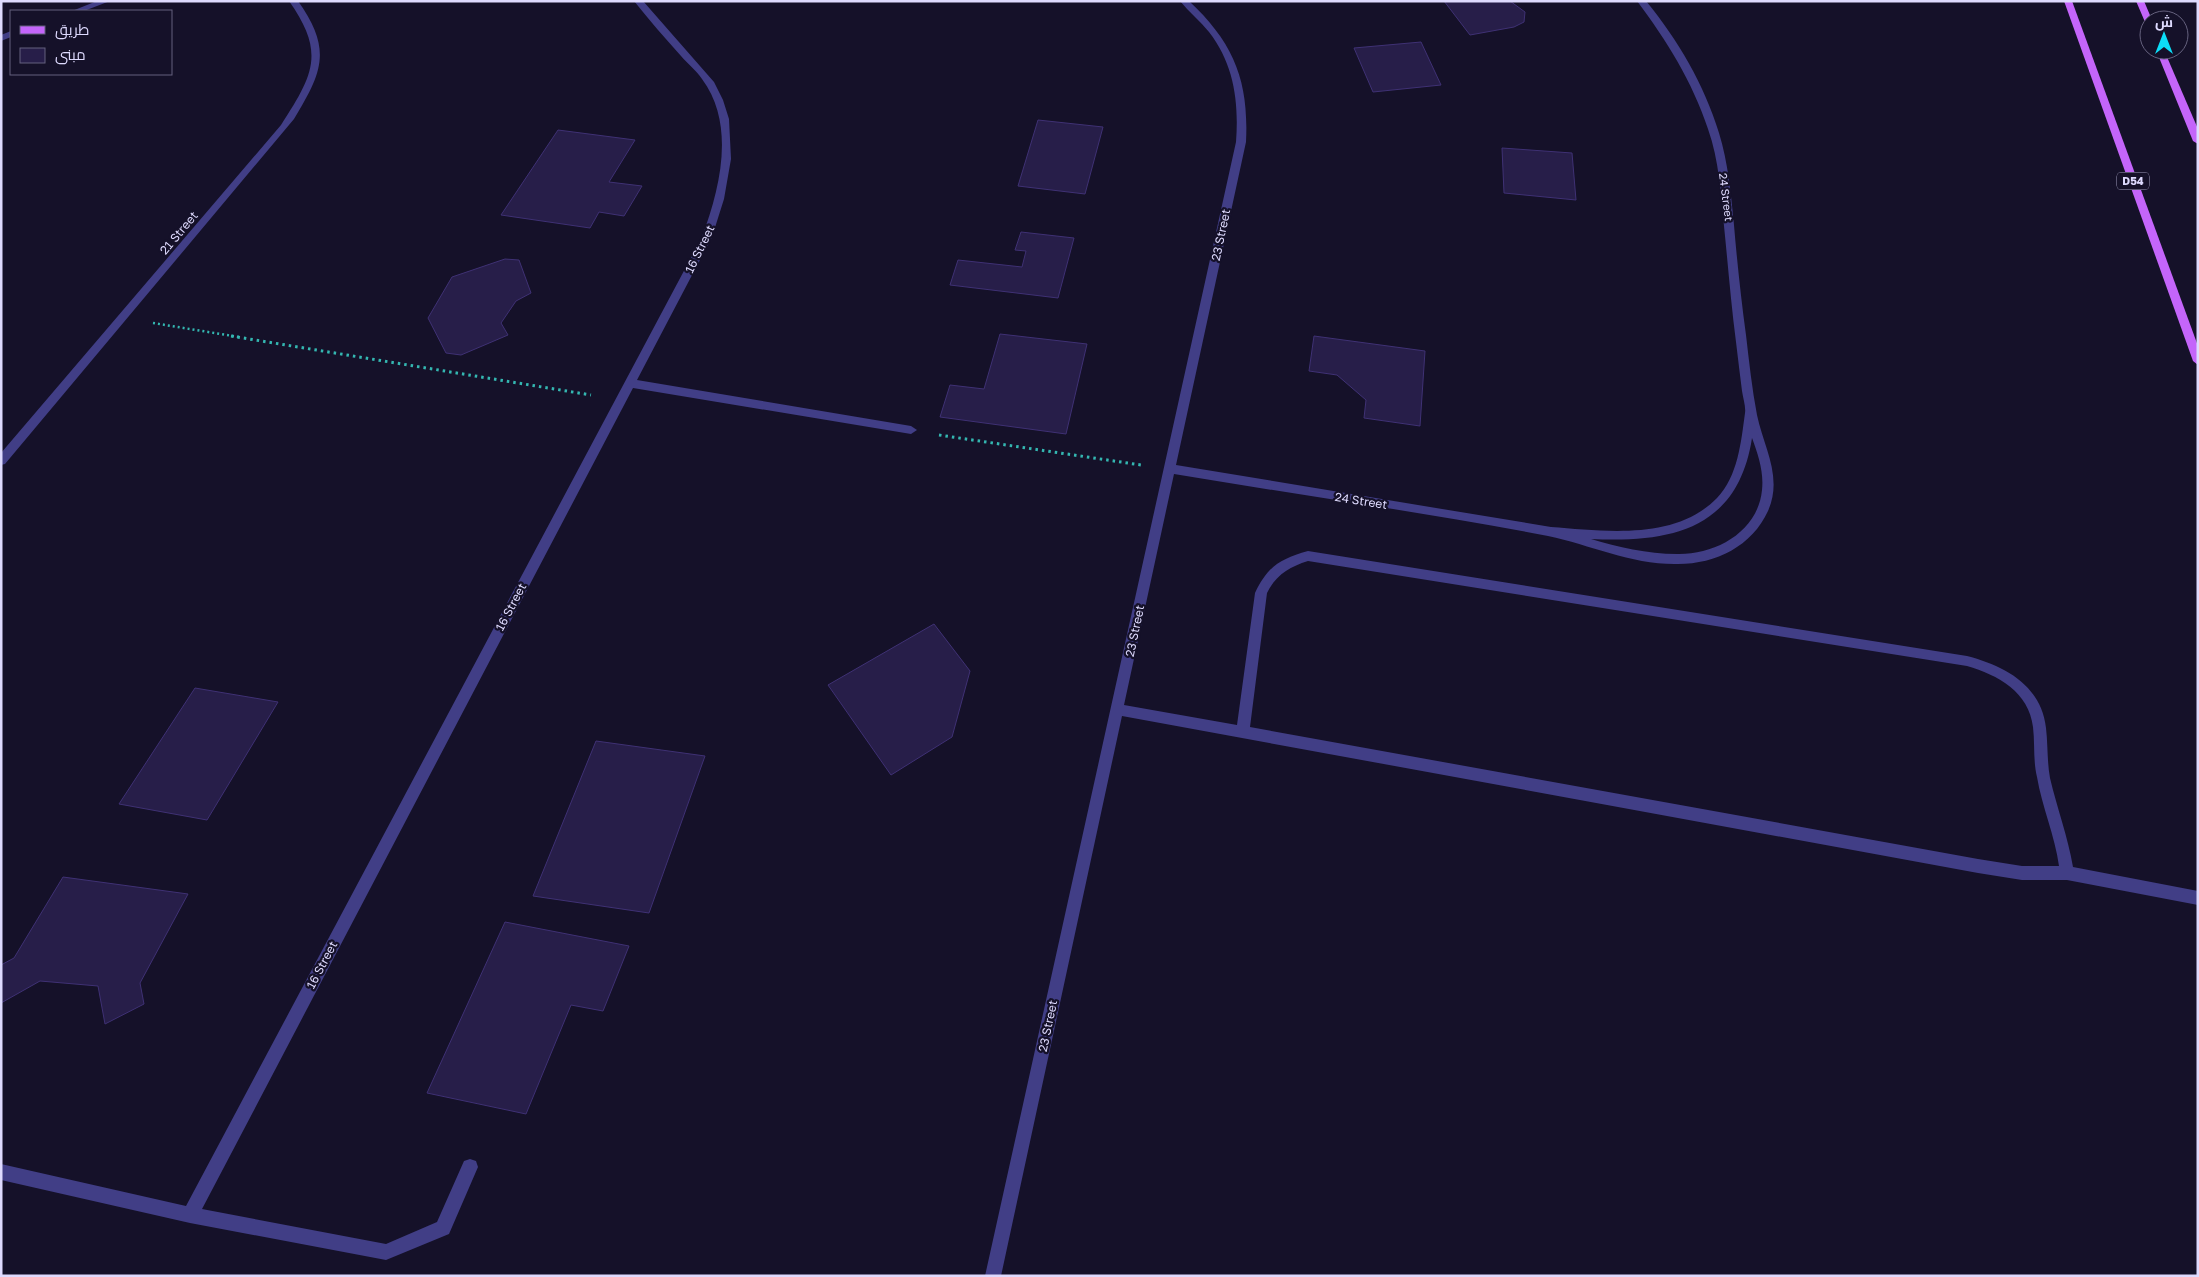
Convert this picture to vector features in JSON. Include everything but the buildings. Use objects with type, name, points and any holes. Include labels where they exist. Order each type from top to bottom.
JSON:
[{"type":"main road","name":"D54","points":[[2068,1],[2198,361]]},
{"type":"main road","points":[[2164,60],[2198,141]]},
{"type":"street","points":[[79,10],[106,1]]},
{"type":"street","name":"21 Street","points":[[1,461],[284,127],[300,101],[315,66],[317,47],[310,25],[293,1]]},
{"type":"street","name":"16 Street","points":[[190,1215],[708,237],[724,186],[727,161],[723,118],[709,81],[638,1]]},
{"type":"street","name":"23 Street","points":[[993,1276],[1239,152],[1244,118],[1242,95],[1237,73],[1227,52],[1202,18],[1184,1]]},
{"type":"street","name":"24 Street","points":[[1551,532],[1618,552],[1664,559],[1709,554],[1730,547],[1746,534],[1758,518],[1765,503],[1768,488],[1763,450],[1751,413],[1725,188],[1714,132],[1688,70],[1667,36],[1641,1]]},
{"type":"street","points":[[630,383],[911,430]]},
{"type":"street","name":"24 Street","points":[[1170,469],[1551,532],[1596,535],[1675,530],[1696,521],[1713,510],[1727,495],[1737,477],[1746,447],[1751,413]]},
{"type":"street","points":[[1243,732],[1261,593],[1270,575],[1286,562],[1308,556],[1967,661],[1992,667],[2015,682],[2032,701],[2038,721],[2043,775],[2065,851],[2068,873]]},
{"type":"street","points":[[1117,709],[1978,866],[2022,873],[2068,873],[2198,898]]},
{"type":"street","points":[[1,1172],[190,1215],[386,1252],[443,1228],[470,1167]]},
{"type":"path","points":[[123,318],[621,400]]},
{"type":"path","points":[[911,430],[1170,469]]}]
